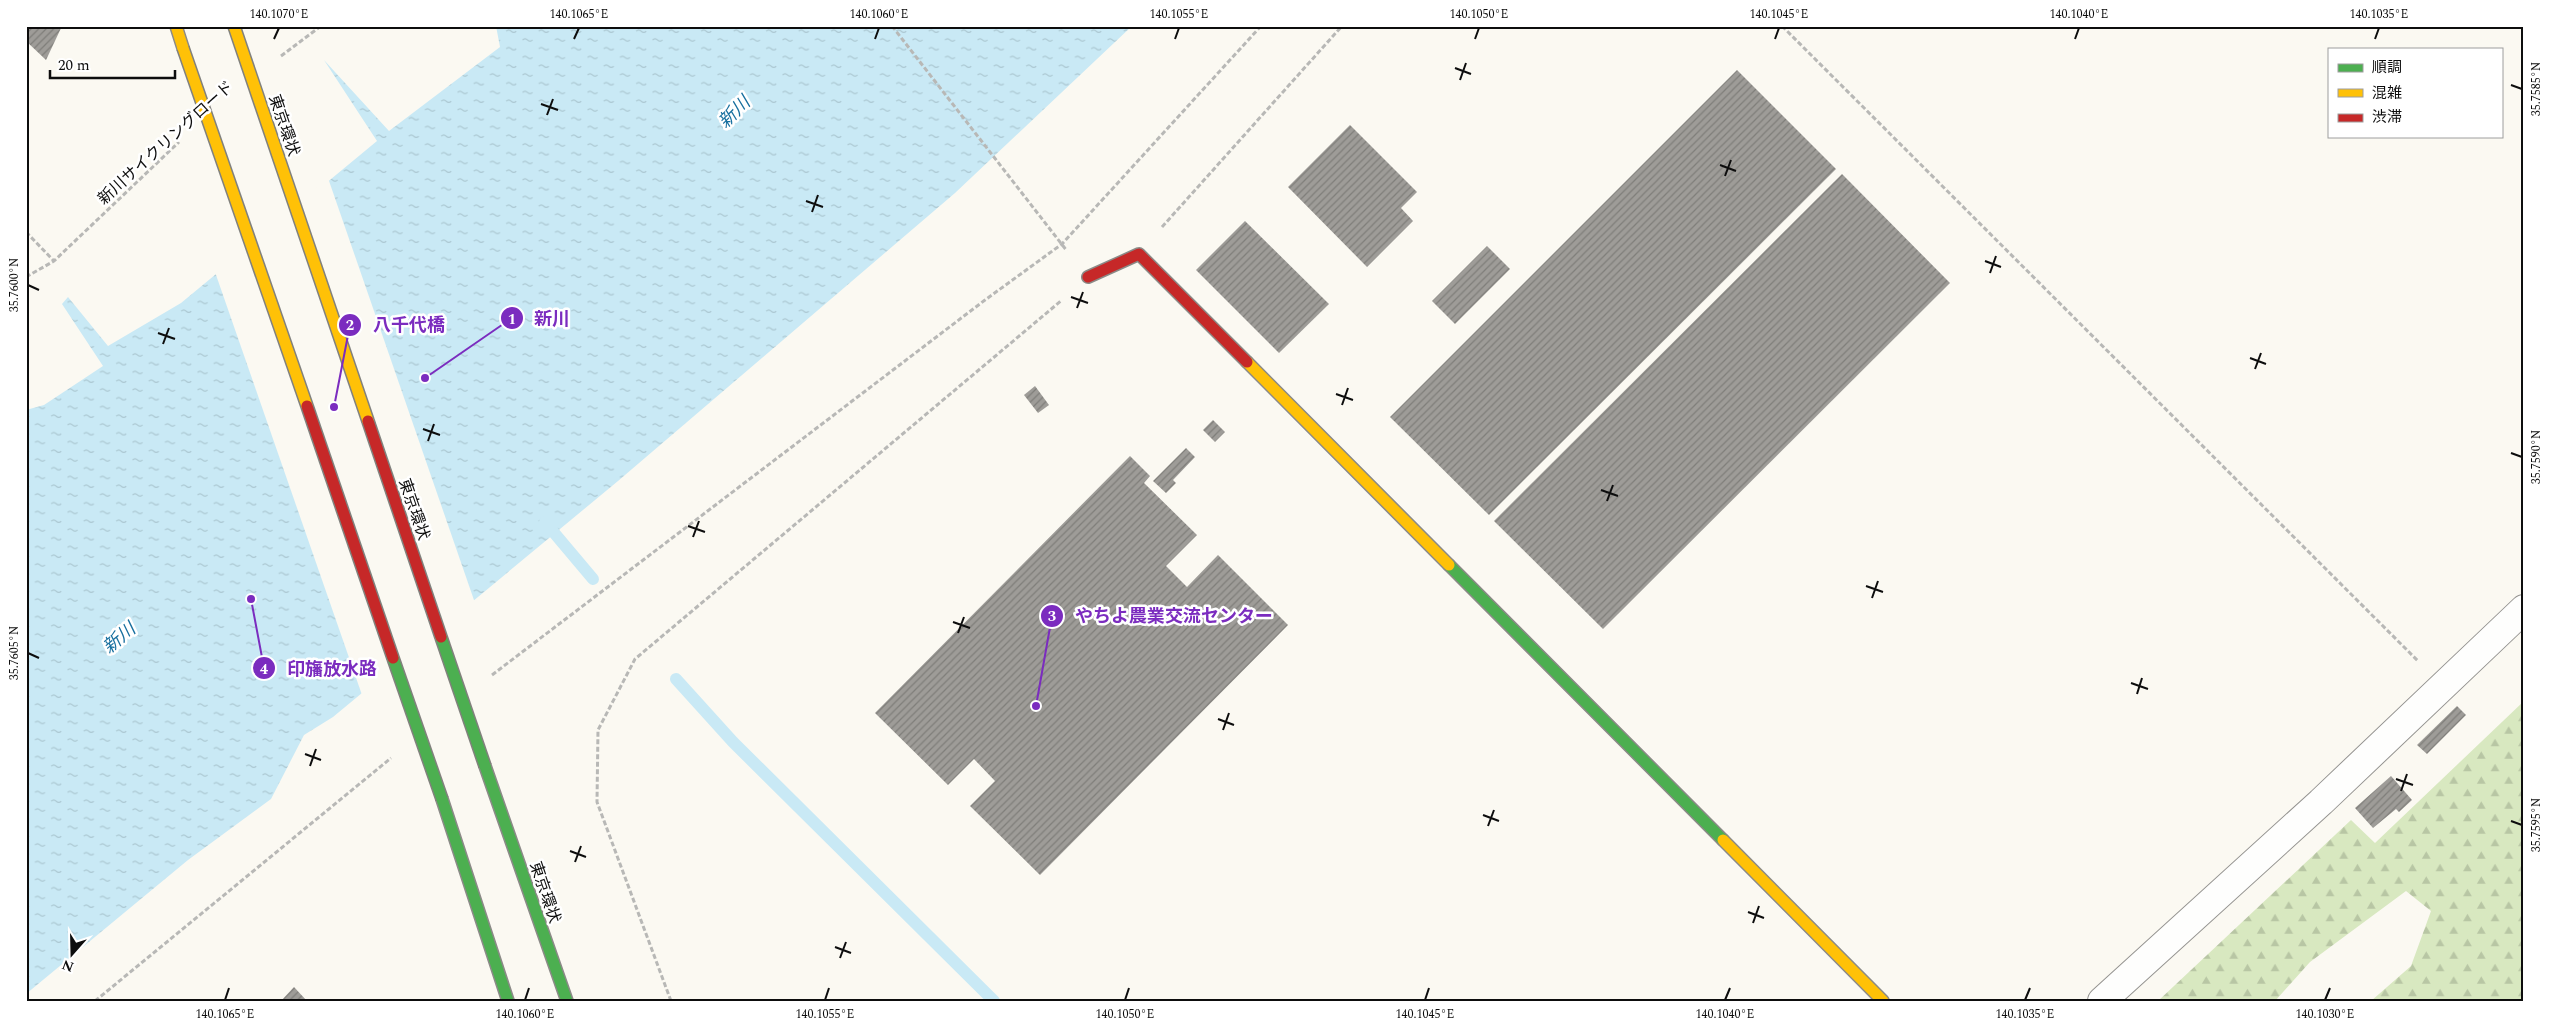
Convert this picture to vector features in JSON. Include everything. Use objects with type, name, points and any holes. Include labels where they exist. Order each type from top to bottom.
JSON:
[{"type":"main road","points":[[176,26],[442,799],[508,1001]]},
{"type":"main road","name":"東京環状","points":[[234,26],[485,766],[567,1001]]},
{"type":"main road","points":[[1088,277],[1138,254],[1883,1001]]},
{"type":"street","points":[[2102,1001],[2321,802],[2524,609]]},
{"type":"path","points":[[280,56],[321,26]]},
{"type":"path","points":[[892,26],[1062,244]]},
{"type":"path","points":[[491,676],[985,300],[1062,244],[1261,26]]},
{"type":"path","points":[[1138,254],[1342,26]]},
{"type":"path","points":[[1782,26],[2443,686]]},
{"type":"path","name":"新川サイクリングロード","points":[[26,277],[54,261],[161,157],[184,138]]},
{"type":"path","points":[[26,232],[54,261]]},
{"type":"path","points":[[671,1001],[597,802],[598,730],[635,659],[1088,277]]},
{"type":"path","points":[[95,1001],[393,756]]},
{"type":"green space","points":[[2524,701],[2524,1001],[2371,1001],[2411,966],[2431,911],[2406,891],[2310,962],[2275,1001],[2158,1001],[2351,820],[2375,843]]},
{"type":"water","points":[[496,26],[1132,26],[955,193],[618,481],[333,717],[304,735],[271,799],[188,860],[26,994],[26,410],[44,405],[103,366],[62,304],[68,297],[108,346],[181,303],[377,141],[324,60],[389,131],[500,47]]},
{"type":"pier","points":[[328,178],[475,603],[362,695],[215,272]]},
{"type":"building","points":[[27,26],[62,26],[46,60],[26,41]]},
{"type":"building","points":[[1737,70],[1836,169],[1489,515],[1390,417]]},
{"type":"building","points":[[1350,125],[1417,192],[1401,208],[1413,221],[1367,267],[1288,187]]},
{"type":"building","points":[[1842,174],[1950,283],[1603,629],[1494,521]]},
{"type":"building","points":[[1245,221],[1329,304],[1279,353],[1196,270]]},
{"type":"building","points":[[1487,246],[1510,269],[1455,324],[1432,301]]},
{"type":"building","points":[[1035,386],[1049,405],[1038,413],[1024,395]]},
{"type":"building","points":[[1213,420],[1225,432],[1215,442],[1203,430]]},
{"type":"building","points":[[1186,448],[1195,457],[1173,480],[1176,483],[1166,493],[1153,481]]},
{"type":"building","points":[[1130,456],[1150,476],[1144,483],[1197,535],[1166,566],[1187,587],[1218,555],[1288,625],[1040,875],[970,806],[995,781],[974,759],[948,785],[875,713]]},
{"type":"building","points":[[2457,706],[2466,715],[2427,754],[2417,745]]},
{"type":"building","points":[[2391,776],[2412,800],[2399,812],[2396,809],[2373,828],[2355,808]]},
{"type":"building","points":[[294,987],[307,1001],[281,1001]]},
{"type":"waterway","points":[[545,522],[593,579]]},
{"type":"waterway","points":[[676,679],[733,742],[994,1001]]},
{"type":"traffic: fast","points":[[1449,565],[1723,840]]},
{"type":"traffic: fast","points":[[441,637],[485,766]]},
{"type":"traffic: fast","points":[[393,658],[442,799]]},
{"type":"traffic: fast","points":[[485,766],[567,1001]]},
{"type":"traffic: fast","points":[[442,799],[508,1001]]},
{"type":"traffic: slow","points":[[176,26],[183,48]]},
{"type":"traffic: slow","points":[[234,26],[368,421]]},
{"type":"traffic: slow","points":[[183,48],[307,406]]},
{"type":"traffic: slow","points":[[1247,362],[1449,565]]},
{"type":"traffic: slow","points":[[1723,840],[1883,1001]]},
{"type":"traffic: jam","points":[[1088,277],[1139,254],[1247,362]]},
{"type":"traffic: jam","points":[[307,406],[393,658]]},
{"type":"traffic: jam","points":[[368,421],[441,637]]},
{"type":"place","name":"新川","points":[[425,378]]},
{"type":"place","name":"八千代橋","points":[[334,407]]},
{"type":"place","name":"印旛放水路","points":[[251,599]]},
{"type":"place","name":"やちよ農業交流センター","points":[[1036,706]]}]
